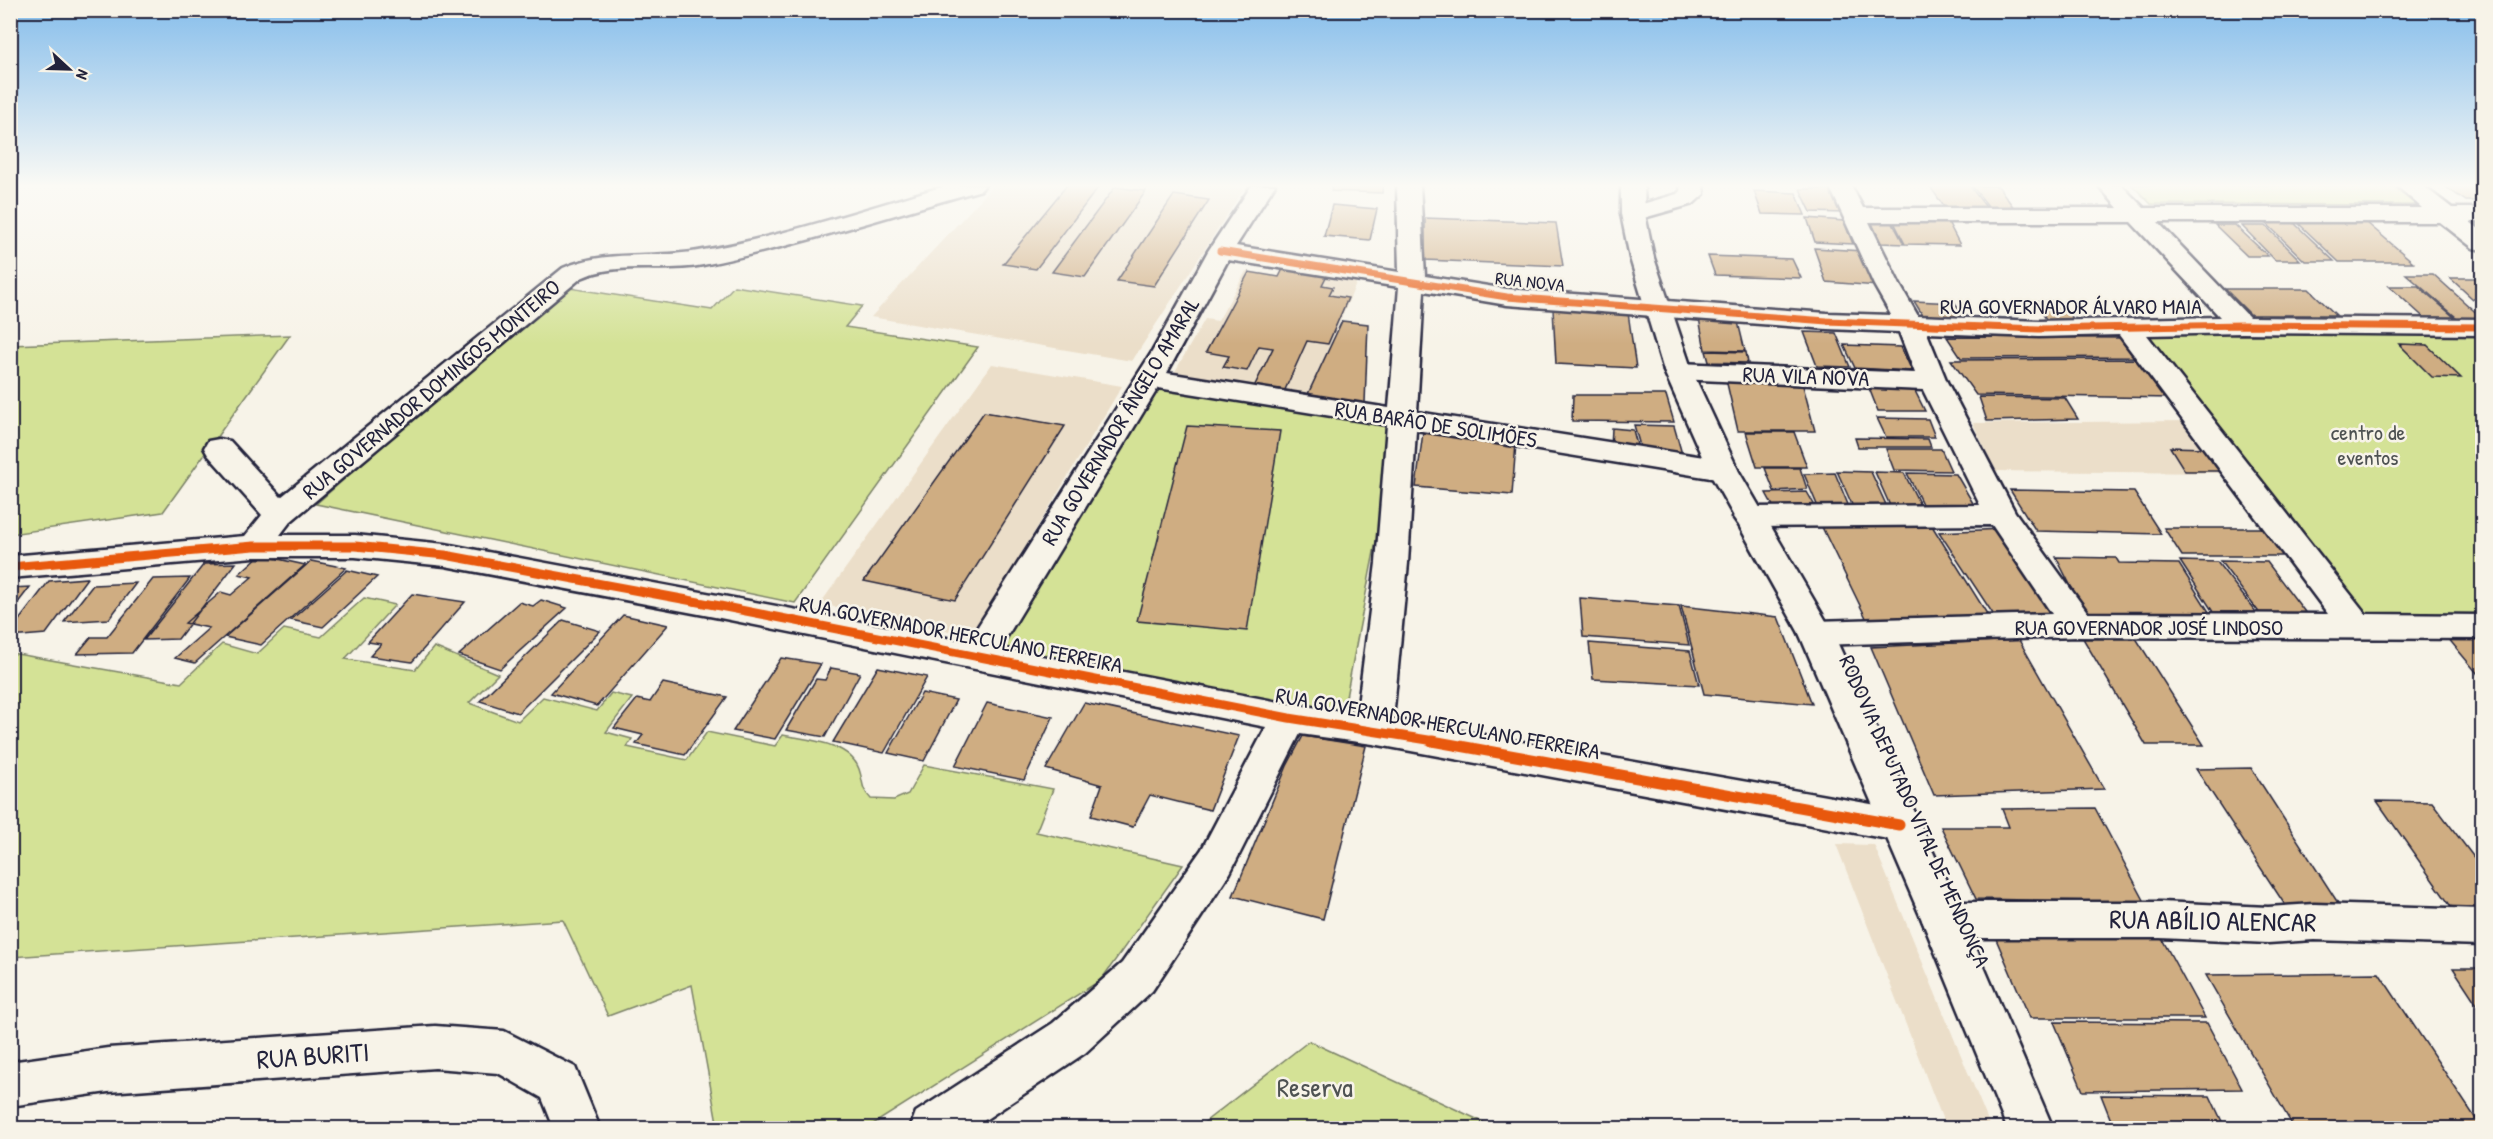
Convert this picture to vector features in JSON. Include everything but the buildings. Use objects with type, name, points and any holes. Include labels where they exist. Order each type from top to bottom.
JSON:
[{"type":"street","name":"RUA GOVERNADOR DOMINGOS MONTEIRO","points":[[254,546],[279,515],[572,273],[588,266],[612,261],[695,259],[751,248],[778,238]]},
{"type":"street","name":"RUA GOVERNADOR ÂNGELO AMARAL","points":[[976,658],[1166,352],[1228,238]]},
{"type":"street","points":[[1373,730],[1392,564],[1412,282],[1411,238]]},
{"type":"street","name":"RODOVIA DEPUTADO VITAL DE MENDONÇA","points":[[1638,238],[1642,258],[1660,308],[1678,371],[1723,470],[1816,633],[1943,920],[2030,1128]]},
{"type":"street","points":[[1865,238],[1887,285],[1910,325],[1934,382],[2001,515],[2078,624]]},
{"type":"street","points":[[2159,238],[2242,325]]},
{"type":"street","name":"RUA NOVA","points":[[1220,251],[1507,297],[1660,308]]},
{"type":"street","name":"RUA GOVERNADOR ÁLVARO MAIA","points":[[1660,308],[1910,325],[2039,329],[2242,325],[2482,327]]},
{"type":"street","points":[[2126,326],[2356,626]]},
{"type":"street","name":"RUA VILA NOVA","points":[[1678,371],[1934,382]]},
{"type":"street","name":"RUA BARÃO DE SOLIMÕES","points":[[1148,378],[1723,470]]},
{"type":"street","points":[[219,448],[279,515]]},
{"type":"street","points":[[1749,517],[2001,515]]},
{"type":"street","name":"RUA GOVERNADOR HERCULANO FERREIRA","points":[[10,567],[254,546],[355,546],[445,555],[709,604],[1289,718],[1373,730],[1899,825]]},
{"type":"street","name":"RUA GOVERNADOR JOSÉ LINDOSO","points":[[1816,633],[2078,624],[2482,627]]},
{"type":"street","points":[[933,1128],[1069,1038],[1137,976],[1216,861],[1289,718]]},
{"type":"street","name":"RUA ABÍLIO ALENCAR","points":[[1943,920],[2160,920],[2268,925],[2314,922],[2482,927]]},
{"type":"street","name":"RUA BURITI","points":[[10,1084],[108,1070],[435,1047],[504,1052],[559,1083],[578,1128]]},
{"type":"shaded area","points":[[944,238],[1212,238],[1132,361],[871,317]]},
{"type":"shaded area","points":[[1284,266],[1359,277],[1307,397],[1173,375],[1205,319],[1218,321],[1246,271],[1278,276]]},
{"type":"shaded area","points":[[992,364],[1122,386],[972,636],[820,604]]},
{"type":"shaded area","points":[[2189,421],[2227,473],[1995,471],[1973,423]]},
{"type":"shaded area","points":[[1836,844],[1874,845],[1991,1128],[1946,1128]]},
{"type":"green space","points":[[734,286],[862,306],[845,327],[978,347],[795,603],[316,504],[563,287],[712,310]]},
{"type":"green space","name":"centro de eventos","points":[[2135,327],[2482,330],[2482,617],[2354,616]]},
{"type":"green space","points":[[290,335],[163,512],[11,534],[10,345]]},
{"type":"green space","points":[[1147,387],[1398,427],[1342,718],[995,652]]},
{"type":"green space","points":[[364,598],[395,605],[345,659],[415,670],[434,647],[498,674],[469,703],[518,721],[543,697],[597,711],[611,693],[632,698],[606,732],[632,739],[627,747],[687,760],[707,732],[775,746],[783,735],[815,741],[837,748],[854,760],[864,788],[871,799],[894,800],[908,794],[924,765],[1053,789],[1036,832],[1183,865],[1101,980],[867,1128],[718,1128],[692,985],[608,1016],[563,920],[11,957],[11,653],[181,683],[222,644],[257,654],[284,629],[321,637]]},
{"type":"green space","name":"Reserva","points":[[1309,1041],[1496,1128],[1197,1128]]},
{"type":"cycle path","points":[[1220,251],[1507,297],[1827,321],[2039,329],[2242,325],[2482,327]]},
{"type":"cycle path","points":[[10,567],[254,546],[355,546],[445,555],[720,606],[1289,718],[1373,730],[1899,825]]}]
